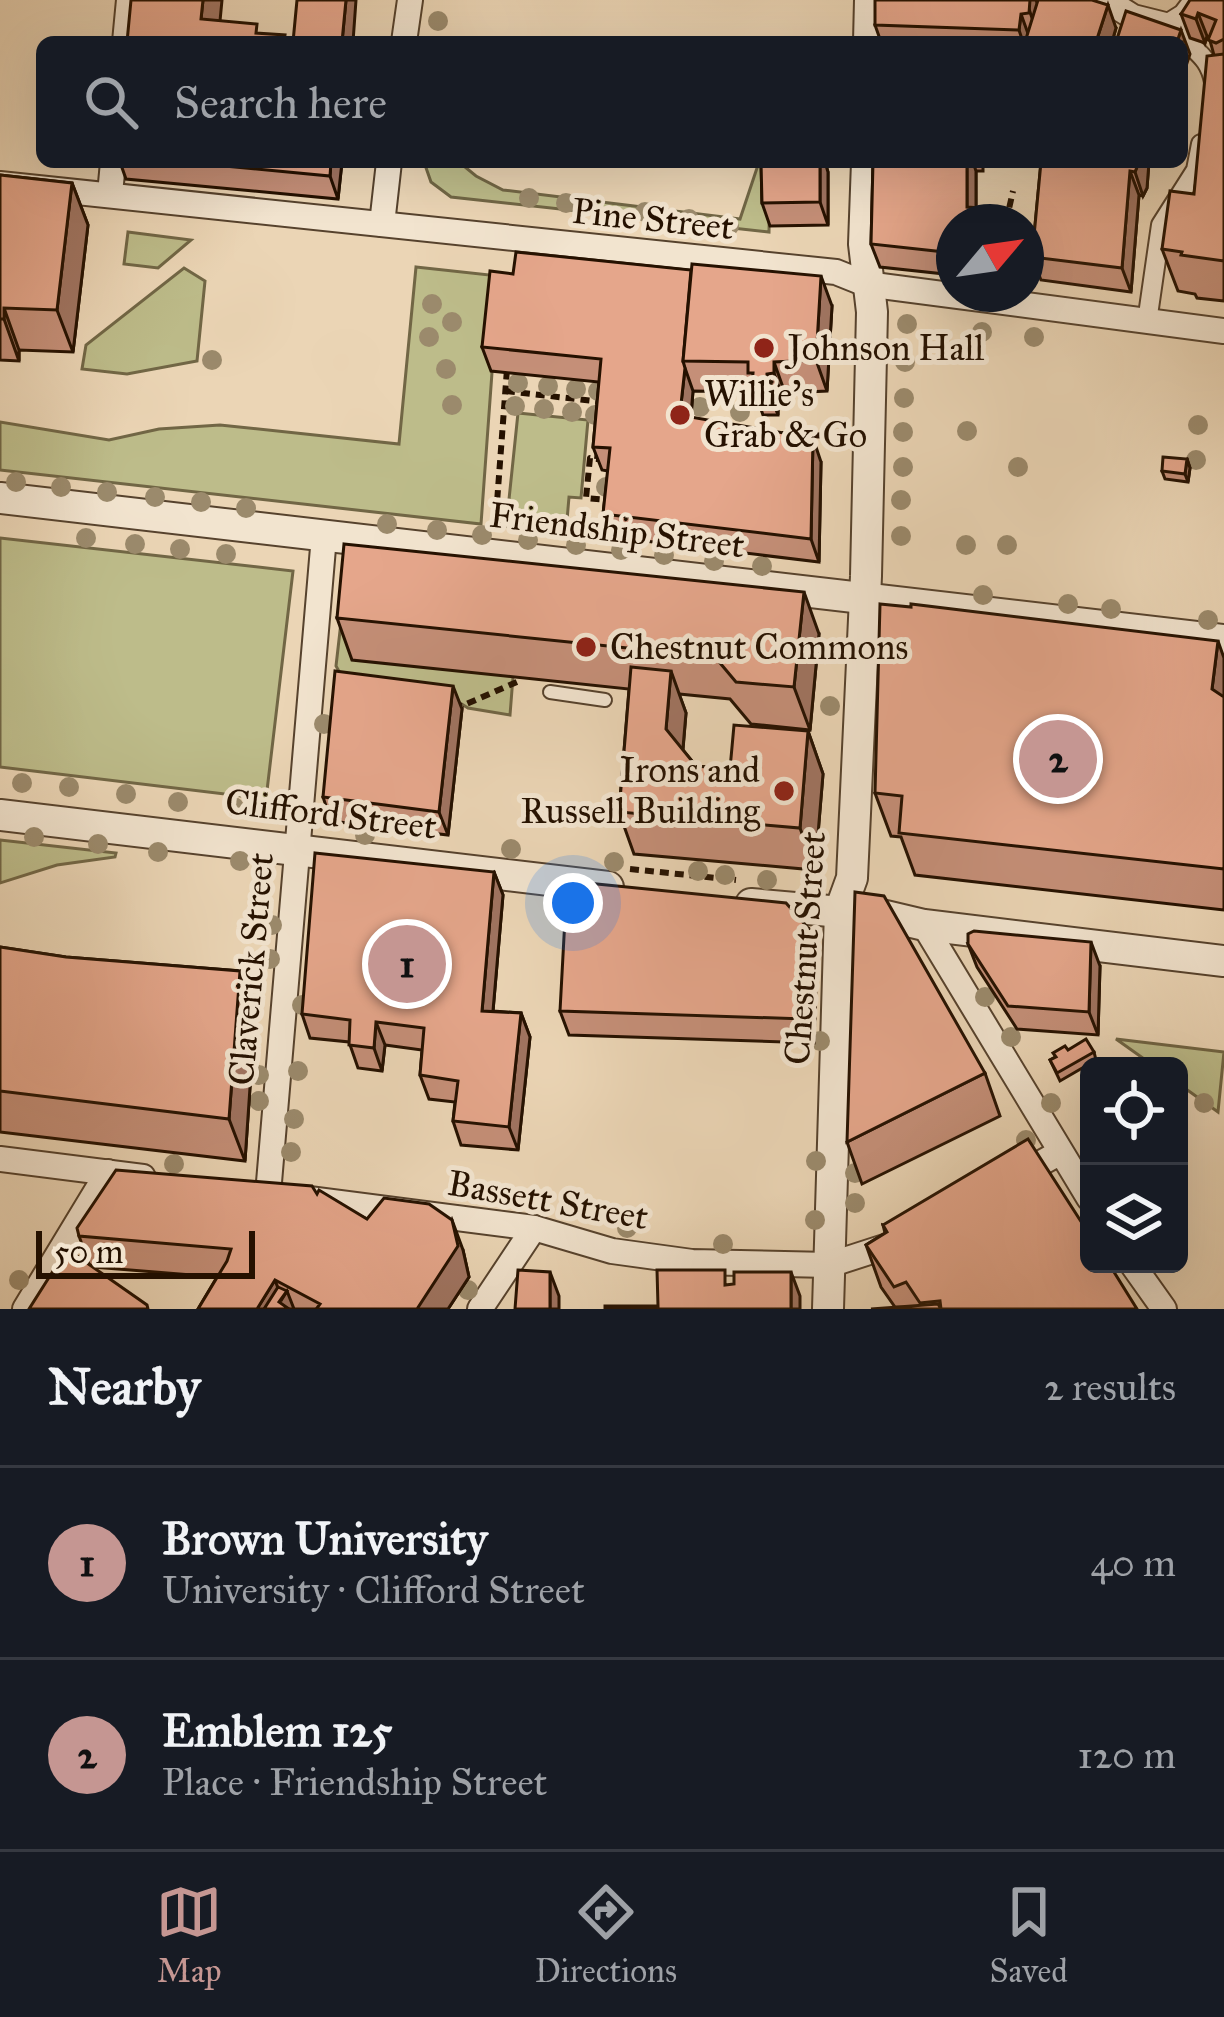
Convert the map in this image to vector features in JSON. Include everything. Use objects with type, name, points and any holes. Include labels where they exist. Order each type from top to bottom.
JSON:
[{"type":"street","points":[[126,36],[129,0]]},
{"type":"street","points":[[405,36],[410,0]]},
{"type":"street","points":[[869,36],[870,0]]},
{"type":"street","points":[[1106,0],[1130,21],[1158,26],[1177,23],[1197,0]]},
{"type":"street","points":[[1177,23],[1181,36]]},
{"type":"street","points":[[1188,43],[1208,61],[1219,83],[1209,107]]},
{"type":"street","points":[[1147,322],[1161,225],[1196,170],[1205,128]]},
{"type":"street","points":[[110,194],[112,168]]},
{"type":"street","points":[[382,224],[388,168]]},
{"type":"street","name":"Chestnut Street","points":[[828,1309],[840,911],[851,878],[864,600],[872,313],[866,284],[866,168]]},
{"type":"street","name":"Pine Street","points":[[0,184],[836,272],[866,284],[1224,331]]},
{"type":"street","name":"Friendship Street","points":[[0,498],[1224,640]]},
{"type":"street","name":"Claverick Street","points":[[257,1192],[325,536]]},
{"type":"street","name":"Clifford Street","points":[[0,815],[637,891]]},
{"type":"street","points":[[729,902],[840,911],[1224,961]]},
{"type":"street","points":[[924,925],[1080,1185]]},
{"type":"street","points":[[998,1187],[1059,1154]]},
{"type":"street","points":[[0,1159],[176,1181]]},
{"type":"street","points":[[25,1309],[108,1172]]},
{"type":"street","name":"Bassett Street","points":[[257,1192],[534,1228],[612,1251],[692,1262],[829,1265],[919,1232]]},
{"type":"street","points":[[480,1309],[534,1228]]},
{"type":"street","points":[[1138,1273],[1164,1309]]},
{"type":"lane","points":[[550,692],[604,700]]},
{"type":"path","points":[[1010,204],[1013,190]]},
{"type":"path","points":[[495,533],[509,350]]},
{"type":"path","points":[[506,391],[603,400],[601,420]]},
{"type":"path","points":[[762,432],[831,436]]},
{"type":"path","points":[[599,440],[597,459],[590,458],[586,498],[616,501]]},
{"type":"path","points":[[439,704],[462,706],[519,681]]},
{"type":"shaded area","points":[[426,168],[466,168],[503,190],[740,219],[757,168],[770,168],[769,232],[451,197],[431,182]]},
{"type":"shaded area","points":[[128,232],[191,240],[158,268],[124,264]]},
{"type":"shaded area","points":[[416,267],[499,276],[481,524],[0,470],[0,422],[109,440],[159,429],[220,425],[399,444]]},
{"type":"shaded area","points":[[184,268],[205,281],[197,361],[127,374],[82,369],[86,345]]},
{"type":"shaded area","points":[[518,413],[588,420],[581,498],[569,497],[566,532],[500,526],[501,510],[508,509]]},
{"type":"shaded area","points":[[0,538],[293,571],[266,799],[0,767]]},
{"type":"shaded area","points":[[344,596],[513,677],[510,715],[460,703],[350,691],[336,666]]},
{"type":"shaded area","points":[[0,840],[116,853],[115,857],[57,865],[0,883]]},
{"type":"shaded area","points":[[1116,1039],[1224,1052],[1218,1112],[1188,1090],[1188,1057],[1141,1057]]},
{"type":"building","points":[[131,0],[203,0],[201,19],[257,24],[256,33],[285,35],[285,36],[128,36]]},
{"type":"building","points":[[297,0],[346,0],[343,36],[294,36]]},
{"type":"building","points":[[875,0],[1030,0],[1029,13],[1021,14],[1019,30],[875,25]]},
{"type":"building","points":[[1038,0],[1092,0],[1108,5],[1098,36],[1027,36]]},
{"type":"building","points":[[1190,0],[1224,0],[1224,39],[1208,40],[1216,20],[1198,13],[1196,19],[1181,14]]},
{"type":"building","points":[[1126,11],[1181,30],[1179,36],[1118,36]]},
{"type":"building","points":[[1224,54],[1224,261],[1162,249],[1170,191],[1194,194],[1207,56]]},
{"type":"building","points":[[245,168],[331,168],[330,176]]},
{"type":"building","points":[[761,168],[820,168],[820,202],[762,203]]},
{"type":"building","points":[[873,168],[967,168],[967,204],[936,204],[936,251],[871,244]]},
{"type":"building","points":[[1040,168],[1137,168],[1130,171],[1122,268],[1044,258],[1044,204],[1037,204]]},
{"type":"building","points":[[0,175],[72,183],[57,310],[4,308],[4,319],[0,319]]},
{"type":"building","points":[[516,252],[691,270],[681,404],[690,417],[813,438],[811,539],[603,514],[610,448],[593,447],[601,359],[482,347],[490,271],[513,274]]},
{"type":"building","name":"Johnson Hall","points":[[692,264],[821,276],[816,360],[774,362],[767,385],[752,385],[748,362],[683,361]]},
{"type":"building","points":[[1163,457],[1187,459],[1185,474],[1162,471]]},
{"type":"building","points":[[344,544],[804,592],[794,687],[736,682],[715,657],[337,618]]},
{"type":"building","points":[[880,604],[1218,641],[1212,689],[1224,697],[1224,869],[899,833],[902,796],[875,793]]},
{"type":"building","points":[[631,667],[671,671],[666,729],[696,766],[730,769],[734,725],[808,731],[800,828],[619,812]]},
{"type":"building","points":[[335,671],[453,686],[439,812],[323,797]]},
{"type":"building","points":[[315,853],[494,872],[482,1011],[521,1013],[509,1127],[453,1121],[458,1081],[420,1075],[424,1028],[376,1022],[374,1048],[349,1045],[350,1020],[302,1014]]},
{"type":"building","points":[[567,881],[786,903],[809,929],[805,1019],[560,1011]]},
{"type":"building","points":[[855,892],[884,896],[985,1073],[847,1142]]},
{"type":"building","points":[[968,934],[1091,942],[1089,1012],[1008,1006],[968,944]]},
{"type":"building","points":[[0,947],[240,971],[229,1119],[0,1091]]},
{"type":"building","points":[[1086,1039],[1094,1052],[1057,1073],[1050,1060],[1056,1057],[1053,1053],[1065,1046],[1068,1050]]},
{"type":"building","points":[[1028,1139],[1080,1220],[1080,1273],[1115,1273],[1137,1309],[941,1309],[940,1301],[920,1303],[906,1282],[894,1287],[866,1245],[887,1232],[883,1225]]},
{"type":"building","points":[[116,1170],[312,1186],[317,1194],[319,1190],[367,1219],[384,1198],[429,1204],[452,1220],[458,1246],[417,1309],[319,1309],[320,1304],[275,1280],[257,1309],[198,1309],[231,1249],[79,1236],[77,1228]]},
{"type":"building","points":[[67,1249],[147,1305],[148,1309],[29,1309]]},
{"type":"building","points":[[518,1270],[550,1272],[550,1309],[515,1309]]},
{"type":"building","points":[[657,1270],[725,1270],[725,1285],[734,1284],[734,1272],[791,1272],[791,1309],[605,1309],[658,1306]]},
{"type":"building","points":[[278,1287],[287,1291],[279,1302],[289,1309],[264,1309]]},
{"type":"building","points":[[938,1304],[941,1309],[871,1309]]},
{"type":"place","name":"Johnson Hall","points":[[764,348]]},
{"type":"place","name":"Willie's Grab & Go","points":[[680,415]]},
{"type":"place","name":"Chestnut Commons","points":[[586,647]]},
{"type":"place","name":"Emblem 125","points":[[1058,759]]},
{"type":"place","name":"Irons and Russell Building","points":[[784,791]]},
{"type":"place","name":"Brown University","points":[[407,964]]}]
